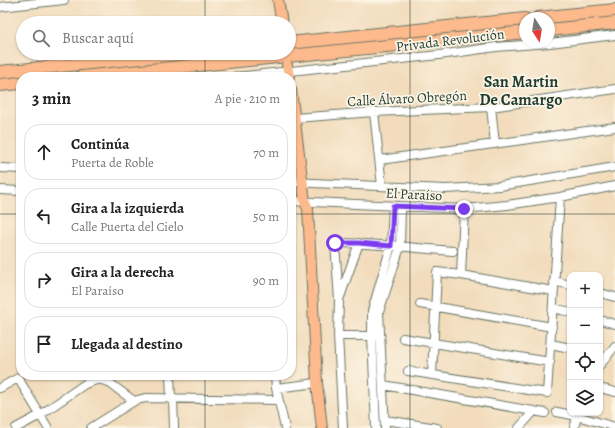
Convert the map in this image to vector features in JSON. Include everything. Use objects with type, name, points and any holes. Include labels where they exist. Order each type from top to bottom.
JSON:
[{"type":"highway","points":[[555,16],[615,10]]},
{"type":"highway","points":[[296,42],[519,20]]},
{"type":"highway","points":[[555,29],[615,23]]},
{"type":"highway","points":[[296,55],[519,33]]},
{"type":"highway","points":[[0,72],[120,60]]},
{"type":"highway","points":[[130,72],[249,60]]},
{"type":"highway","points":[[0,85],[16,83]]},
{"type":"main road","points":[[278,0],[281,16]]},
{"type":"main road","points":[[296,144],[305,200],[308,209],[317,383],[322,428]]},
{"type":"street","points":[[0,6],[64,0]]},
{"type":"street","name":"Privada Revolución","points":[[288,71],[615,35]]},
{"type":"street","name":"Calle Álvaro Obregón","points":[[296,118],[374,112],[491,107],[615,89]]},
{"type":"street","points":[[491,107],[495,144]]},
{"type":"street","points":[[374,112],[382,186]]},
{"type":"street","points":[[380,160],[615,127]]},
{"type":"street","points":[[296,183],[445,189],[500,186],[615,167]]},
{"type":"street","points":[[0,168],[16,169]]},
{"type":"street","name":"El Paraíso","points":[[296,201],[464,209],[560,197],[615,186]]},
{"type":"street","points":[[0,190],[16,191]]},
{"type":"street","points":[[408,371],[548,393],[560,197]]},
{"type":"street","points":[[397,206],[391,246],[372,311],[383,385],[385,424],[437,428]]},
{"type":"street","points":[[376,428],[376,336],[379,312],[400,248],[397,206]]},
{"type":"street","points":[[461,275],[464,209]]},
{"type":"street","points":[[343,428],[338,336],[339,300],[335,243],[359,243],[400,248],[453,251]]},
{"type":"street","points":[[339,300],[359,243]]},
{"type":"street","points":[[432,375],[437,272],[554,291]]},
{"type":"street","points":[[554,281],[567,284]]},
{"type":"street","points":[[603,294],[615,297]]},
{"type":"street","points":[[420,304],[552,327]]},
{"type":"street","points":[[553,308],[567,311]]},
{"type":"street","points":[[603,321],[615,324]]},
{"type":"street","points":[[338,336],[376,336]]},
{"type":"street","points":[[403,338],[550,362]]},
{"type":"street","points":[[551,344],[567,347]]},
{"type":"street","points":[[611,357],[615,346]]},
{"type":"street","points":[[0,388],[16,379]]},
{"type":"street","points":[[19,380],[48,428]]},
{"type":"street","points":[[19,427],[40,415],[85,384],[96,380]]},
{"type":"street","points":[[102,380],[108,382],[134,401]]},
{"type":"street","points":[[170,380],[174,428]]},
{"type":"street","points":[[275,380],[284,428]]},
{"type":"street","points":[[276,388],[317,383]]},
{"type":"street","points":[[383,385],[545,412]]},
{"type":"street","points":[[603,389],[615,392]]},
{"type":"street","points":[[91,428],[134,401],[145,398],[278,400]]},
{"type":"street","points":[[518,428],[534,411]]},
{"type":"street","points":[[557,412],[567,413]]},
{"type":"street","points":[[574,428],[577,416]]},
{"type":"street","points":[[584,416],[615,427]]},
{"type":"district","name":"San Martin De Camargo","points":[[521,90]]},
{"type":"route","points":[[335,243],[359,243],[391,246],[393,206],[464,209]]}]
